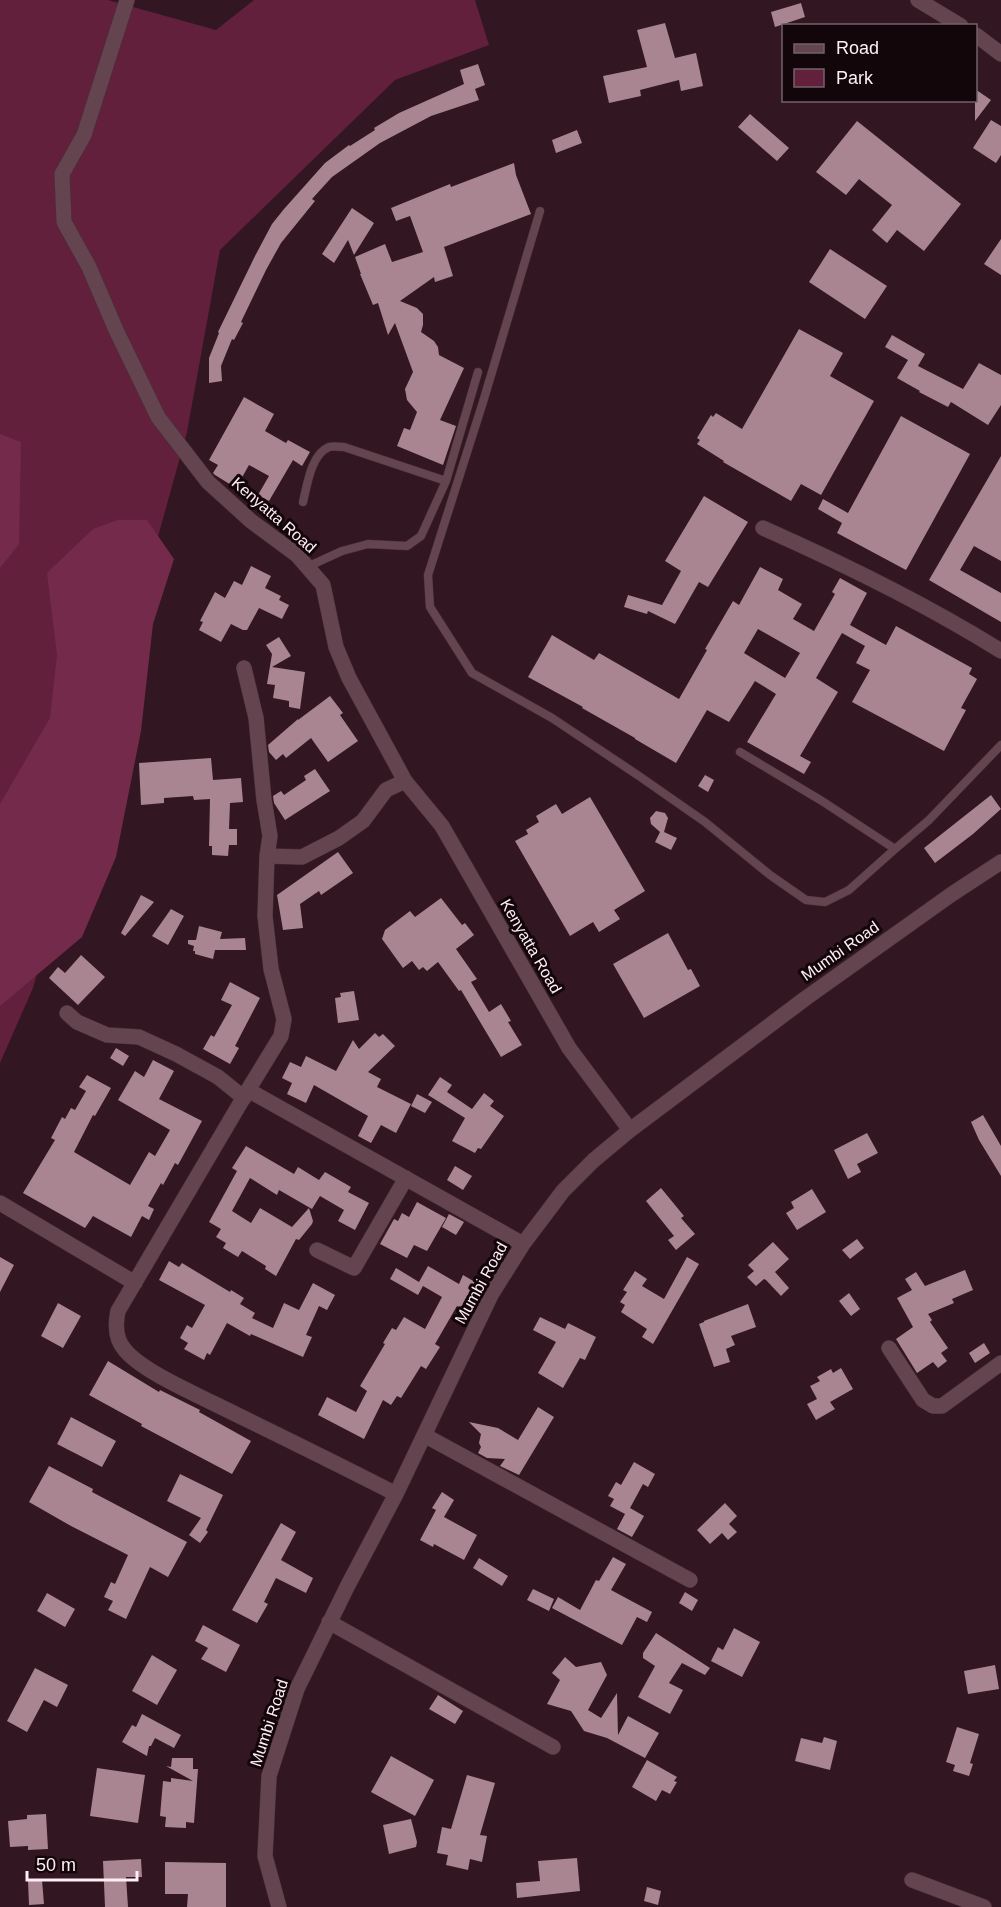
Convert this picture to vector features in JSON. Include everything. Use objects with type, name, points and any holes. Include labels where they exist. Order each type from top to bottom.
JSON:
[{"type":"street","name":"Kenyatta Road","points":[[127,0],[84,135],[62,174],[64,222],[89,267],[158,417],[208,482],[251,521],[297,555],[323,585],[340,657],[405,781],[442,826],[569,1048],[630,1130]]},
{"type":"street","points":[[918,0],[958,24]]},
{"type":"street","points":[[977,36],[1001,54]]},
{"type":"street","points":[[764,528],[960,625],[1001,651]]},
{"type":"street","points":[[244,668],[256,718],[270,836],[265,916],[272,969],[284,1019],[281,1036],[118,1311],[115,1326],[123,1348],[135,1361],[189,1391],[396,1494]]},
{"type":"street","points":[[267,856],[303,857],[339,838],[363,821],[386,790],[405,781]]},
{"type":"street","name":"Mumbi Road","points":[[279,1907],[265,1856],[269,1776],[297,1689],[396,1494],[491,1295],[523,1244],[563,1191],[594,1160],[630,1130],[806,998],[1001,862]]},
{"type":"street","points":[[67,1013],[77,1022],[107,1035],[139,1037],[176,1054],[523,1244]]},
{"type":"street","points":[[317,1250],[354,1268],[406,1178]]},
{"type":"street","points":[[0,1203],[135,1283]]},
{"type":"street","points":[[889,1348],[923,1400],[933,1406],[942,1406],[1001,1363]]},
{"type":"street","points":[[424,1435],[690,1580]]},
{"type":"street","points":[[329,1622],[553,1747]]},
{"type":"street","points":[[912,1880],[984,1907]]},
{"type":"lane","points":[[540,211],[428,575],[430,607],[472,673],[552,718],[639,776],[705,822],[770,875],[806,900],[825,902],[849,890],[929,820],[1001,745]]},
{"type":"lane","points":[[307,567],[342,551],[368,544],[407,546],[421,536],[446,482],[478,372]]},
{"type":"lane","points":[[303,502],[317,457],[329,447],[344,447],[446,482]]},
{"type":"lane","points":[[740,752],[822,801],[895,849]]},
{"type":"green space","points":[[0,0],[108,0],[216,30],[254,0],[475,0],[489,45],[395,80],[220,250],[187,432],[33,988],[0,1063]]},
{"type":"shaded area","points":[[0,434],[21,442],[19,544],[0,568]]},
{"type":"shaded area","points":[[118,520],[147,520],[174,559],[153,624],[141,731],[116,857],[82,937],[0,1006],[0,804],[50,718],[57,655],[47,573],[93,529]]},
{"type":"building","points":[[801,3],[805,17],[775,27],[771,12]]},
{"type":"building","points":[[665,23],[675,58],[696,53],[703,86],[681,91],[679,80],[640,90],[641,96],[609,103],[603,76],[647,67],[637,30]]},
{"type":"building","points":[[478,64],[485,85],[475,89],[479,100],[431,116],[380,143],[332,177],[312,199],[315,201],[281,243],[266,270],[221,366],[222,381],[209,383],[209,358],[218,332],[272,224],[284,209],[325,163],[349,145],[399,113],[464,84],[460,70]]},
{"type":"building","points":[[977,90],[991,100],[975,121],[975,102],[977,102]]},
{"type":"building","points":[[750,114],[789,148],[777,161],[738,127]]},
{"type":"building","points":[[991,120],[1001,126],[1001,155],[996,163],[973,148]]},
{"type":"building","points":[[857,121],[961,204],[924,251],[897,230],[887,243],[872,230],[892,205],[859,179],[846,195],[816,172]]},
{"type":"building","points":[[577,130],[582,143],[556,153],[552,140]]},
{"type":"building","points":[[514,163],[516,175],[531,214],[444,247],[453,276],[435,282],[434,277],[400,301],[417,308],[423,314],[421,332],[434,341],[439,355],[464,368],[440,420],[456,426],[443,465],[397,446],[404,428],[410,430],[417,412],[407,400],[405,389],[413,372],[395,323],[388,335],[378,303],[373,305],[355,257],[385,244],[392,262],[423,252],[410,216],[396,221],[391,208],[450,184],[451,187]]},
{"type":"building","points":[[352,208],[374,223],[354,255],[348,240],[334,263],[322,254]]},
{"type":"building","points":[[1001,239],[1001,275],[984,264]]},
{"type":"building","points":[[830,249],[887,286],[865,319],[809,282]]},
{"type":"building","points":[[799,329],[843,353],[830,376],[874,401],[821,495],[801,484],[791,501],[723,462],[697,444],[700,440],[697,438],[711,415],[713,417],[716,413],[742,429]]},
{"type":"building","points":[[892,335],[925,354],[918,366],[963,389],[979,363],[1001,375],[1001,405],[988,425],[951,402],[948,407],[897,378],[908,360],[885,347]]},
{"type":"building","points":[[244,397],[274,414],[265,431],[286,443],[288,440],[310,452],[302,466],[293,460],[269,501],[258,495],[269,476],[249,465],[236,488],[213,473],[218,465],[209,460]]},
{"type":"building","points":[[901,416],[970,454],[906,570],[837,533],[842,523],[818,509],[823,499],[848,513]]},
{"type":"building","points":[[1001,456],[1001,561],[974,546],[960,570],[1001,593],[1001,622],[929,580]]},
{"type":"building","points":[[704,496],[748,522],[708,587],[699,582],[675,624],[648,611],[647,614],[624,607],[628,595],[662,605],[681,571],[665,561]]},
{"type":"building","points":[[251,566],[271,576],[265,588],[281,596],[279,600],[289,605],[282,619],[259,608],[247,630],[231,624],[221,642],[199,630],[203,622],[200,621],[215,592],[225,598],[234,581],[242,585]]},
{"type":"building","points":[[760,567],[783,579],[778,590],[802,604],[793,619],[814,631],[835,594],[832,592],[840,578],[867,593],[850,625],[886,645],[896,626],[972,668],[969,674],[977,679],[961,708],[966,710],[944,751],[852,702],[870,670],[856,663],[865,646],[842,633],[816,678],[838,692],[800,756],[811,762],[804,774],[747,742],[776,694],[755,681],[729,722],[707,710],[676,763],[528,677],[552,635],[594,660],[599,653],[679,699],[733,601],[739,605]],"holes":[[[758,629],[800,653],[785,678],[744,653]]]},
{"type":"building","points":[[279,637],[291,656],[272,667],[305,672],[300,709],[289,707],[289,701],[273,698],[275,685],[267,684],[272,654],[266,645]]},
{"type":"building","points":[[330,696],[343,713],[340,715],[358,741],[328,762],[311,738],[286,758],[283,754],[276,760],[269,752],[268,745]]},
{"type":"building","points":[[211,758],[213,780],[241,778],[243,802],[230,803],[229,829],[237,829],[237,845],[229,845],[228,856],[212,855],[212,846],[209,846],[210,799],[194,800],[193,796],[164,798],[164,803],[141,805],[139,763]]},
{"type":"building","points":[[315,769],[330,791],[285,820],[274,803],[273,796],[281,791],[284,795],[306,780],[304,776]]},
{"type":"building","points":[[705,775],[714,780],[708,792],[698,786]]},
{"type":"building","points":[[991,795],[1001,809],[935,863],[924,848]]},
{"type":"building","points":[[590,797],[645,891],[614,910],[620,919],[599,932],[593,922],[570,936],[515,841],[528,834],[526,830],[539,822],[536,816],[556,804],[562,814]]},
{"type":"building","points":[[656,811],[665,813],[668,818],[664,832],[677,838],[671,850],[655,842],[660,832],[651,824],[650,818]]},
{"type":"building","points":[[338,852],[353,873],[321,895],[319,891],[300,904],[303,928],[283,930],[277,895]]},
{"type":"building","points":[[141,895],[154,902],[125,936],[121,933]]},
{"type":"building","points":[[441,898],[462,925],[465,923],[474,935],[456,949],[477,979],[471,982],[489,1012],[501,1004],[511,1021],[508,1022],[522,1045],[501,1057],[461,990],[459,991],[438,962],[427,971],[423,967],[419,970],[412,961],[403,968],[382,939],[385,930],[410,911],[415,917]]},
{"type":"building","points":[[171,909],[184,916],[168,945],[152,936]]},
{"type":"building","points":[[199,926],[222,932],[220,939],[245,938],[246,950],[215,950],[213,959],[195,954],[194,946],[188,944],[188,940],[196,940]]},
{"type":"building","points":[[668,933],[688,970],[691,969],[700,986],[644,1018],[613,964]]},
{"type":"building","points":[[81,955],[105,977],[78,1005],[49,978],[58,967],[65,973]]},
{"type":"building","points":[[230,982],[260,998],[235,1046],[239,1048],[230,1064],[203,1049],[211,1035],[214,1037],[232,1005],[221,1000]]},
{"type":"building","points":[[354,991],[359,1020],[338,1023],[335,998],[341,997],[340,993]]},
{"type":"building","points":[[375,1033],[379,1037],[383,1034],[395,1046],[368,1072],[381,1079],[377,1087],[411,1104],[396,1133],[381,1125],[371,1143],[358,1136],[368,1116],[314,1085],[306,1103],[287,1094],[292,1083],[282,1078],[290,1062],[301,1067],[306,1056],[336,1071],[353,1040],[359,1049]]},
{"type":"building","points":[[116,1048],[129,1056],[123,1066],[110,1058]]},
{"type":"building","points":[[153,1060],[174,1071],[159,1099],[202,1121],[178,1165],[175,1163],[148,1206],[154,1209],[149,1220],[142,1216],[131,1237],[93,1216],[85,1228],[23,1193],[55,1140],[51,1138],[62,1117],[65,1119],[71,1108],[75,1110],[86,1091],[79,1087],[87,1075],[111,1088],[95,1116],[93,1115],[74,1152],[130,1185],[149,1152],[155,1156],[170,1130],[118,1100],[135,1071],[144,1077]]},
{"type":"building","points":[[440,1077],[452,1085],[447,1092],[472,1109],[484,1093],[494,1101],[490,1106],[504,1116],[481,1149],[478,1148],[475,1153],[452,1141],[465,1118],[428,1095]]},
{"type":"building","points":[[417,1094],[432,1102],[425,1113],[411,1106]]},
{"type":"building","points":[[983,1115],[1001,1146],[1001,1176],[971,1122]]},
{"type":"building","points":[[867,1133],[878,1153],[857,1164],[861,1172],[848,1179],[834,1150]]},
{"type":"building","points":[[246,1146],[294,1174],[298,1167],[319,1180],[325,1172],[351,1187],[348,1192],[369,1203],[355,1230],[338,1221],[344,1210],[320,1196],[312,1209],[279,1190],[277,1195],[250,1178],[232,1211],[251,1223],[260,1208],[292,1227],[309,1208],[312,1224],[299,1240],[296,1239],[276,1276],[265,1269],[266,1266],[242,1251],[238,1257],[223,1248],[226,1243],[216,1237],[221,1229],[209,1222],[237,1171],[232,1168]]},
{"type":"building","points":[[455,1166],[472,1176],[463,1190],[447,1180]]},
{"type":"building","points":[[661,1188],[684,1216],[681,1218],[695,1234],[676,1250],[668,1240],[674,1236],[646,1201]]},
{"type":"building","points":[[812,1189],[826,1212],[797,1230],[786,1213],[794,1208],[791,1202]]},
{"type":"building","points":[[417,1202],[446,1218],[427,1251],[414,1245],[407,1258],[380,1244],[394,1219],[398,1221],[402,1213],[409,1217]]},
{"type":"building","points":[[449,1214],[464,1222],[456,1235],[442,1227]]},
{"type":"building","points":[[857,1239],[864,1248],[850,1259],[842,1250]]},
{"type":"building","points":[[773,1242],[789,1259],[775,1272],[789,1288],[781,1296],[766,1280],[764,1279],[756,1286],[747,1277],[754,1271],[748,1265]]},
{"type":"building","points":[[0,1257],[14,1265],[0,1292]]},
{"type":"building","points":[[687,1257],[699,1264],[653,1344],[642,1337],[647,1329],[621,1312],[625,1305],[620,1302],[627,1292],[623,1290],[635,1271],[647,1279],[642,1286],[664,1299]]},
{"type":"building","points":[[169,1261],[179,1267],[182,1263],[244,1298],[240,1304],[255,1313],[252,1318],[273,1328],[284,1303],[299,1310],[313,1283],[335,1295],[327,1310],[319,1306],[306,1335],[312,1337],[303,1357],[251,1334],[250,1336],[227,1323],[210,1355],[207,1353],[204,1360],[184,1349],[188,1343],[180,1338],[187,1325],[192,1328],[205,1305],[159,1280]]},
{"type":"building","points":[[428,1266],[459,1284],[463,1275],[475,1282],[461,1308],[457,1306],[435,1344],[440,1347],[426,1369],[421,1366],[401,1398],[397,1396],[391,1405],[383,1400],[364,1439],[318,1415],[327,1397],[356,1412],[367,1391],[360,1386],[392,1328],[396,1330],[404,1317],[425,1329],[442,1297],[423,1286],[418,1295],[390,1279],[396,1268],[419,1282]]},
{"type":"building","points":[[965,1270],[973,1290],[952,1299],[954,1303],[928,1314],[932,1320],[930,1322],[948,1348],[941,1353],[947,1361],[938,1368],[933,1362],[917,1373],[896,1339],[913,1327],[897,1298],[912,1290],[905,1279],[916,1272],[925,1286]]},
{"type":"building","points":[[849,1293],[860,1309],[851,1316],[839,1301]]},
{"type":"building","points":[[58,1303],[81,1316],[63,1348],[41,1336]]},
{"type":"building","points":[[748,1304],[756,1327],[731,1336],[735,1345],[726,1349],[730,1362],[714,1367],[699,1324]]},
{"type":"building","points":[[540,1317],[565,1329],[568,1323],[596,1337],[585,1360],[580,1358],[563,1388],[538,1373],[556,1342],[533,1330]]},
{"type":"building","points":[[984,1343],[990,1353],[975,1363],[969,1353]]},
{"type":"building","points":[[108,1361],[159,1392],[160,1390],[200,1410],[199,1412],[251,1441],[232,1474],[141,1426],[142,1424],[89,1395]]},
{"type":"building","points":[[841,1368],[853,1389],[830,1402],[835,1409],[816,1420],[807,1404],[817,1399],[810,1386],[820,1381],[817,1377],[831,1369],[833,1373]]},
{"type":"building","points":[[538,1407],[554,1417],[519,1475],[500,1466],[505,1459],[487,1458],[478,1453],[481,1447],[479,1443],[481,1434],[469,1422],[498,1428],[518,1440]]},
{"type":"building","points":[[71,1417],[116,1441],[102,1467],[57,1444]]},
{"type":"building","points":[[634,1462],[655,1474],[648,1487],[643,1484],[630,1508],[644,1516],[632,1537],[617,1529],[625,1514],[610,1506],[614,1499],[608,1496],[616,1482],[621,1485]]},
{"type":"building","points":[[49,1466],[93,1489],[92,1492],[187,1542],[168,1577],[150,1567],[126,1619],[108,1610],[113,1601],[104,1597],[111,1582],[115,1584],[128,1555],[29,1502]]},
{"type":"building","points":[[180,1474],[223,1495],[206,1530],[208,1532],[200,1543],[189,1535],[201,1518],[167,1501]]},
{"type":"building","points":[[442,1492],[454,1500],[444,1517],[477,1535],[464,1560],[434,1544],[433,1547],[420,1540],[436,1510],[432,1508]]},
{"type":"building","points":[[725,1503],[737,1516],[729,1524],[737,1532],[728,1540],[722,1533],[710,1544],[697,1530]]},
{"type":"building","points":[[281,1523],[296,1532],[281,1560],[313,1578],[306,1593],[276,1578],[264,1602],[268,1604],[257,1623],[232,1610]]},
{"type":"building","points":[[613,1557],[626,1564],[611,1590],[652,1612],[647,1622],[637,1617],[622,1645],[552,1608],[558,1597],[580,1610],[596,1580],[599,1581]]},
{"type":"building","points":[[479,1558],[508,1576],[502,1586],[473,1568]]},
{"type":"building","points":[[533,1589],[554,1599],[549,1611],[527,1600]]},
{"type":"building","points":[[685,1592],[698,1600],[692,1611],[679,1603]]},
{"type":"building","points":[[47,1593],[75,1609],[65,1627],[37,1611]]},
{"type":"building","points":[[203,1625],[240,1645],[226,1672],[201,1659],[208,1648],[195,1641]]},
{"type":"building","points":[[734,1628],[760,1642],[742,1677],[711,1661],[718,1647],[723,1650]]},
{"type":"building","points":[[656,1633],[710,1668],[705,1675],[682,1663],[669,1683],[683,1690],[670,1714],[638,1697],[655,1666],[643,1658],[643,1653]]},
{"type":"building","points":[[152,1655],[177,1670],[157,1705],[132,1691]]},
{"type":"building","points":[[565,1657],[576,1667],[601,1662],[607,1675],[588,1710],[601,1718],[617,1693],[618,1735],[628,1716],[659,1733],[645,1758],[607,1738],[584,1731],[571,1711],[547,1704],[560,1680],[552,1673]]},
{"type":"building","points":[[995,1665],[999,1689],[968,1694],[964,1671]]},
{"type":"building","points":[[35,1668],[68,1685],[57,1707],[44,1700],[27,1732],[7,1721]]},
{"type":"building","points":[[438,1695],[463,1711],[455,1724],[429,1709]]},
{"type":"building","points":[[142,1714],[181,1735],[174,1748],[155,1738],[149,1746],[147,1756],[122,1742],[132,1725],[136,1727]]},
{"type":"building","points":[[957,1727],[979,1734],[970,1763],[973,1764],[969,1776],[953,1771],[955,1765],[946,1762]]},
{"type":"building","points":[[824,1737],[837,1741],[830,1770],[795,1761],[801,1738],[822,1743]]},
{"type":"building","points":[[391,1756],[434,1780],[415,1816],[371,1792]]},
{"type":"building","points":[[172,1758],[193,1758],[193,1769],[198,1769],[194,1823],[186,1822],[186,1828],[165,1827],[166,1817],[160,1816],[163,1781],[171,1782],[171,1778],[193,1781],[166,1766],[171,1767]]},
{"type":"building","points":[[647,1760],[677,1777],[674,1781],[677,1782],[670,1794],[662,1790],[656,1801],[632,1787]]},
{"type":"building","points":[[97,1768],[145,1775],[138,1823],[90,1816]]},
{"type":"building","points":[[467,1775],[495,1783],[480,1835],[487,1836],[482,1862],[470,1859],[468,1870],[446,1865],[448,1855],[437,1853],[442,1827],[451,1829]]},
{"type":"building","points":[[46,1814],[48,1849],[28,1850],[28,1846],[10,1847],[8,1821],[27,1819],[27,1815]]},
{"type":"building","points":[[411,1819],[417,1842],[416,1847],[389,1854],[383,1825]]},
{"type":"building","points":[[577,1858],[580,1891],[517,1898],[516,1883],[540,1881],[538,1861]]},
{"type":"building","points":[[141,1859],[142,1877],[126,1877],[128,1907],[105,1907],[103,1861]]},
{"type":"building","points":[[165,1862],[226,1863],[226,1907],[187,1907],[188,1894],[165,1894]]},
{"type":"building","points":[[42,1880],[44,1904],[29,1905],[28,1881]]},
{"type":"building","points":[[647,1887],[661,1891],[658,1905],[644,1901]]}]
